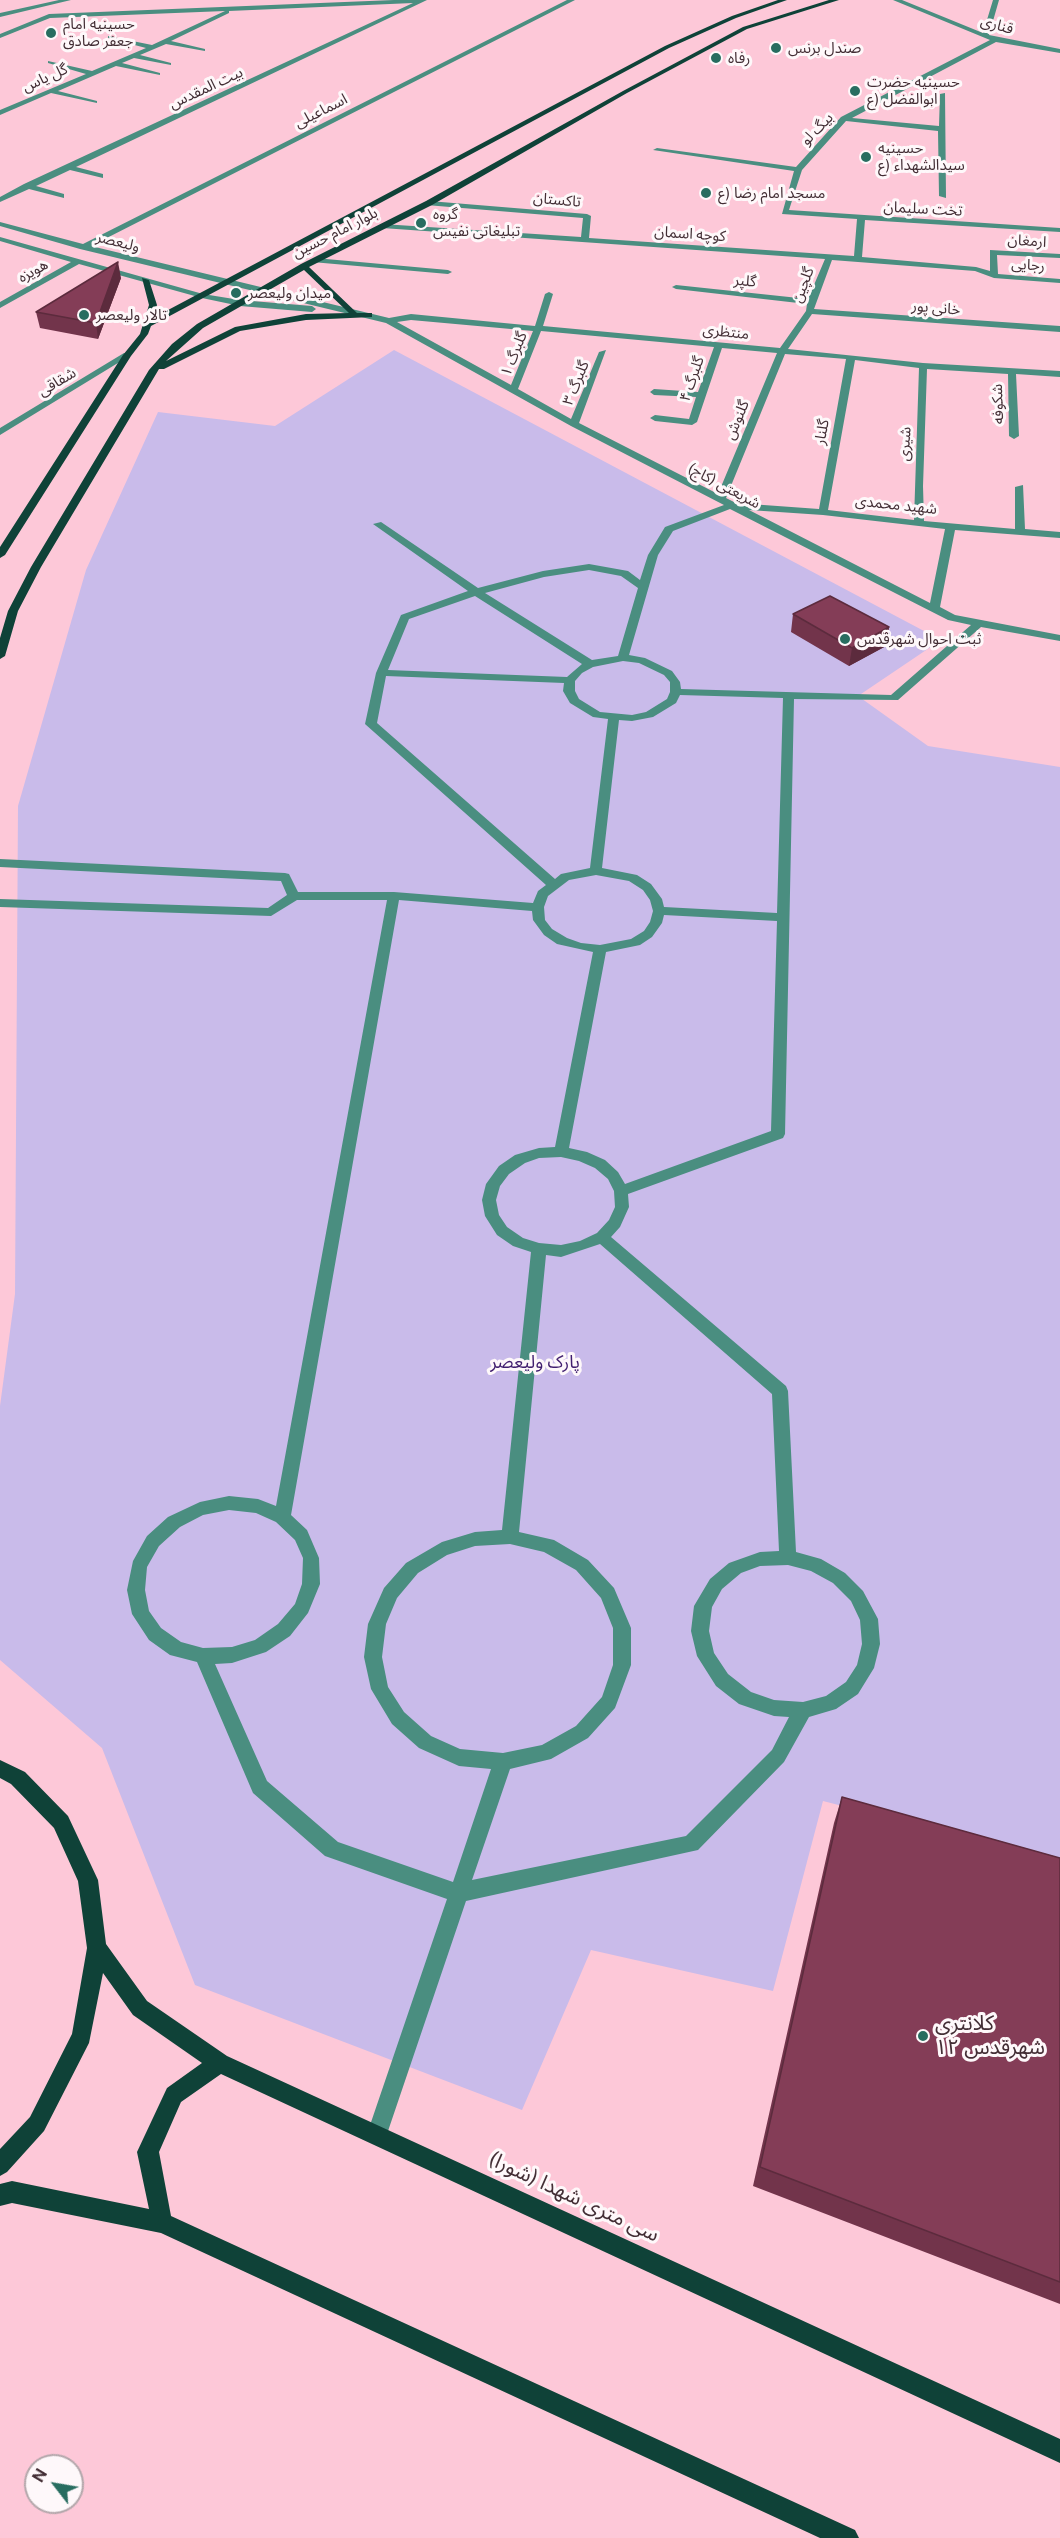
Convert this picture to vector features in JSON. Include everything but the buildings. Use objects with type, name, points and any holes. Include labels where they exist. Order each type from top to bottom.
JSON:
[{"type":"main road","name":"بلوار امام حسین","points":[[0,555],[127,355],[144,334],[147,325],[594,85],[734,16],[784,0]]},
{"type":"main road","name":"بلوار امام حسین","points":[[0,656],[13,611],[36,567],[153,370],[175,346],[200,326],[304,266],[429,203],[625,92],[745,28],[836,0]]},
{"type":"main road","points":[[594,85],[604,87]]},
{"type":"main road","points":[[615,89],[625,92]]},
{"type":"main road","points":[[304,266],[353,312]]},
{"type":"main road","points":[[145,280],[153,305],[147,325]]},
{"type":"main road","points":[[153,370],[238,329],[306,317],[369,315]]},
{"type":"main road","points":[[0,1769],[18,1778],[61,1822],[88,1880],[97,1948],[82,2036],[37,2124],[0,2165]]},
{"type":"main road","name":"سی متری شهدا (شورا)","points":[[97,1948],[140,2007],[220,2063],[1060,2451]]},
{"type":"main road","points":[[162,2223],[148,2151],[174,2095],[220,2063]]},
{"type":"main road","points":[[0,2195],[12,2192],[162,2223],[847,2538]]},
{"type":"street","points":[[2,14],[68,0]]},
{"type":"street","name":"بیت المقدس","points":[[0,200],[424,0]]},
{"type":"street","points":[[2,14],[49,16],[232,9],[287,3],[431,0]]},
{"type":"street","name":"اسماعیلی","points":[[83,247],[572,0]]},
{"type":"street","name":"قناری","points":[[896,0],[985,37],[1060,51]]},
{"type":"street","points":[[985,37],[996,0]]},
{"type":"street","name":"گل یاس","points":[[0,113],[165,42],[232,9]]},
{"type":"street","points":[[0,36],[49,16]]},
{"type":"street","points":[[110,37],[152,47]]},
{"type":"street","name":"بیگ لو","points":[[785,212],[798,169],[844,119],[995,40]]},
{"type":"street","points":[[1035,48],[1060,41]]},
{"type":"street","points":[[165,42],[203,50]]},
{"type":"street","points":[[132,55],[169,64]]},
{"type":"street","points":[[50,62],[91,73]]},
{"type":"street","points":[[114,63],[158,74]]},
{"type":"street","points":[[50,91],[95,102]]},
{"type":"street","points":[[943,94],[943,196]]},
{"type":"street","points":[[844,119],[942,129]]},
{"type":"street","points":[[657,150],[798,169]]},
{"type":"street","points":[[68,167],[100,176]]},
{"type":"street","points":[[27,186],[61,196]]},
{"type":"street","name":"تاکستان","points":[[429,203],[587,216],[585,240]]},
{"type":"street","name":"تخت سلیمان","points":[[785,212],[861,219],[1060,230]]},
{"type":"street","points":[[858,259],[861,219]]},
{"type":"street","name":"ولیعصر","points":[[0,224],[164,268],[230,281],[353,312]]},
{"type":"street","name":"کوچه اسمان","points":[[382,226],[858,259],[976,269],[994,276]]},
{"type":"street","name":"ولیعصر","points":[[0,239],[202,296],[240,303],[353,312]]},
{"type":"street","name":"ارمغان","points":[[994,276],[993,252],[1060,256]]},
{"type":"street","name":"گلچین","points":[[782,351],[810,306],[829,258]]},
{"type":"street","points":[[315,260],[448,272]]},
{"type":"street","name":"هویزه","points":[[0,305],[78,261]]},
{"type":"street","points":[[145,280],[164,268]]},
{"type":"street","name":"رجایی","points":[[994,276],[1060,280]]},
{"type":"street","name":"گلپر","points":[[676,287],[810,306]]},
{"type":"street","name":"گلبرگ ۱","points":[[513,390],[539,327],[549,294]]},
{"type":"street","name":"خانی پور","points":[[810,306],[1060,329]]},
{"type":"street","points":[[353,312],[389,321]]},
{"type":"street","name":"منتظری","points":[[389,321],[411,317],[539,327],[923,366],[1060,374]]},
{"type":"street","name":"شریعتی (کاج)","points":[[389,321],[574,424],[952,618],[1060,638]]},
{"type":"street","name":"گلبرگ ۴","points":[[655,418],[692,422],[718,345]]},
{"type":"street","name":"گلنوش","points":[[720,500],[782,351]]},
{"type":"street","name":"گلبرگ ۳","points":[[574,424],[603,352]]},
{"type":"street","name":"شقاقی","points":[[0,432],[127,355]]},
{"type":"street","name":"گلنار","points":[[823,512],[851,357]]},
{"type":"street","name":"شیری","points":[[919,524],[918,486],[923,366]]},
{"type":"street","name":"شکوفه","points":[[1012,372],[1014,436]]},
{"type":"street","points":[[654,392],[700,395]]},
{"type":"street","points":[[1020,487],[1020,531]]},
{"type":"street","points":[[623,658],[653,555],[669,529],[714,510],[730,506]]},
{"type":"street","name":"شهید محمدی","points":[[730,506],[823,512],[919,524],[1060,535]]},
{"type":"street","points":[[378,524],[476,592],[590,664]]},
{"type":"street","points":[[934,609],[951,526]]},
{"type":"street","points":[[553,884],[371,724],[381,673],[405,616],[476,592],[543,574],[589,567],[624,573],[643,587]]},
{"type":"street","points":[[676,692],[894,698],[979,623]]},
{"type":"street","points":[[623,658],[657,666],[675,682],[676,692],[672,701],[656,712],[632,718],[597,715],[574,700],[569,691],[570,680],[578,671],[590,664],[623,658]]},
{"type":"street","points":[[381,673],[570,680]]},
{"type":"street","points":[[621,1191],[778,1134],[789,695]]},
{"type":"street","points":[[596,871],[615,718]]},
{"type":"street","points":[[0,862],[285,877],[294,896]]},
{"type":"street","points":[[596,871],[615,873],[640,883],[656,899],[659,911],[656,923],[648,934],[635,942],[600,950],[562,941],[548,932],[539,920],[537,907],[542,894],[553,884],[565,877],[596,871]]},
{"type":"street","points":[[0,903],[272,912],[294,896],[394,896],[537,907]]},
{"type":"street","points":[[282,1517],[394,896]]},
{"type":"street","points":[[659,911],[783,916]]},
{"type":"street","points":[[561,1152],[600,950]]},
{"type":"street","points":[[561,1152],[582,1156],[600,1164],[613,1176],[621,1191],[622,1207],[615,1223],[602,1237],[583,1246],[561,1251],[539,1250],[518,1242],[502,1231],[492,1216],[489,1200],[493,1184],[504,1170],[520,1159],[539,1153],[561,1152]]},
{"type":"street","points":[[602,1237],[780,1391],[788,1558]]},
{"type":"street","points":[[510,1536],[539,1250]]},
{"type":"street","points":[[229,1503],[258,1506],[282,1517],[300,1535],[311,1558],[311,1584],[302,1608],[284,1630],[260,1646],[232,1655],[203,1656],[176,1649],[155,1634],[141,1614],[136,1590],[140,1566],[153,1541],[174,1522],[200,1509],[229,1503]]},
{"type":"street","points":[[510,1536],[548,1545],[582,1565],[608,1593],[622,1628],[622,1665],[609,1702],[582,1732],[545,1753],[503,1762],[459,1757],[425,1742],[398,1718],[380,1689],[373,1657],[377,1624],[390,1593],[412,1568],[442,1549],[475,1539],[510,1536]]},
{"type":"street","points":[[760,1558],[788,1558],[815,1564],[838,1578],[857,1596],[868,1619],[871,1644],[865,1668],[852,1688],[830,1703],[803,1710],[774,1708],[745,1698],[722,1680],[706,1656],[700,1631],[703,1606],[716,1584],[735,1568],[760,1558]]},
{"type":"street","points":[[203,1656],[260,1787],[332,1849],[458,1893],[691,1844],[778,1756],[803,1710]]},
{"type":"street","points":[[377,2134],[503,1762]]},
{"type":"green space","name":"پارک ولیعصر","points":[[394,350],[941,640],[858,696],[928,746],[1060,767],[1060,1862],[823,1801],[773,1991],[591,1950],[522,2110],[195,1985],[102,1748],[0,1660],[0,1406],[15,1294],[18,806],[86,570],[158,412],[275,426]]},
{"type":"place","name":"حسینیه امام جعفر صادق","points":[[51,33]]},
{"type":"place","name":"صندل برنس","points":[[776,48]]},
{"type":"place","name":"رفاه","points":[[716,58]]},
{"type":"place","name":"حسینیه حضرت ابوالفضل (ع","points":[[855,91]]},
{"type":"place","name":"حسینیه سیدالشهداء (ع","points":[[866,157]]},
{"type":"place","name":"مسجد امام رضا (ع","points":[[706,193]]},
{"type":"place","name":"گروه تبلیغاتی نفیس","points":[[421,223]]},
{"type":"place","name":"میدان ولیعصر","points":[[236,293]]},
{"type":"place","name":"تالار ولیعصر","points":[[84,315]]},
{"type":"place","name":"ثبت احوال شهرقدس","points":[[845,639]]},
{"type":"place","name":"کلانتری ۱۲ شهرقدس","points":[[923,2036]]}]
